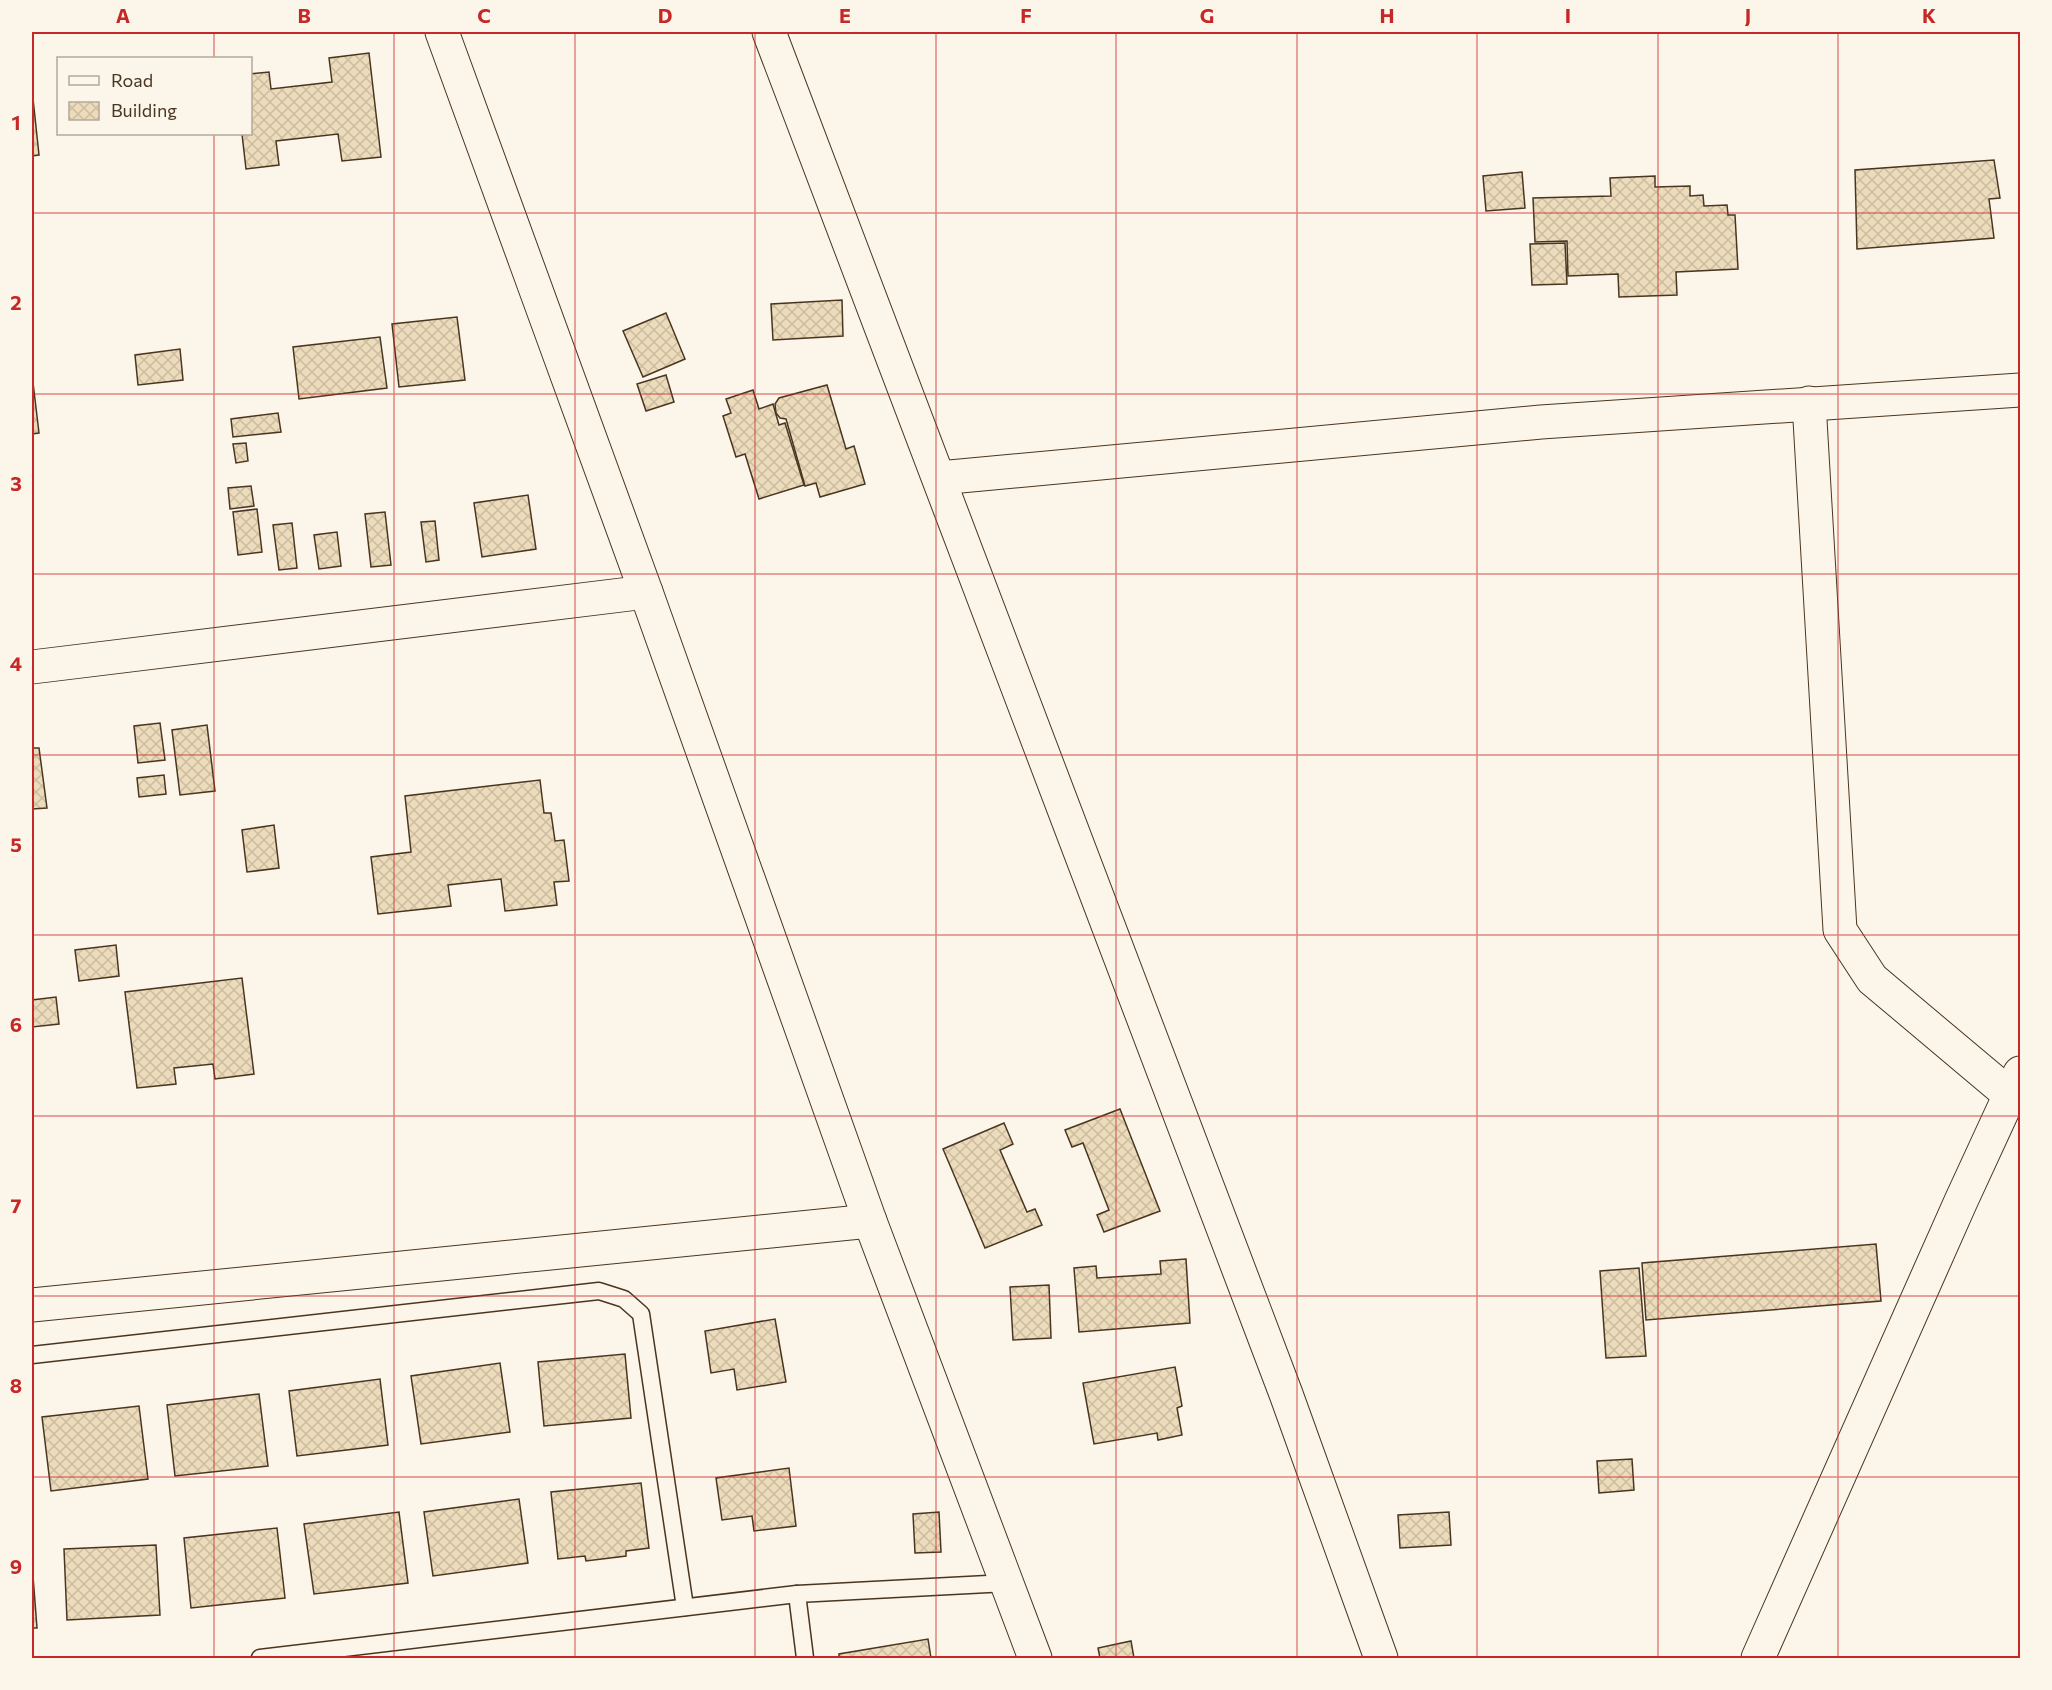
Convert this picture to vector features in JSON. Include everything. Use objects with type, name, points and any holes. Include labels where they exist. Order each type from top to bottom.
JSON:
[{"type":"street","points":[[442,32],[646,592],[870,1221],[1035,1659]]},
{"type":"street","points":[[769,32],[1286,1394],[1381,1659]]},
{"type":"street","points":[[939,478],[1541,422],[2020,390]]},
{"type":"street","points":[[1758,1659],[2015,1084],[1872,979],[1840,930],[1809,404]]},
{"type":"street","points":[[32,667],[646,592]]},
{"type":"street","points":[[32,1305],[870,1221]]},
{"type":"lane","points":[[32,1355],[599,1291],[624,1299],[641,1314],[685,1608]]},
{"type":"lane","points":[[261,1659],[796,1594],[1007,1583]]},
{"type":"lane","points":[[796,1594],[805,1659]]},
{"type":"building","points":[[369,53],[381,157],[342,161],[338,134],[276,141],[279,165],[246,169],[242,135],[252,135],[252,74],[269,72],[271,89],[332,82],[329,58]]},
{"type":"building","points":[[32,89],[39,155],[32,156]]},
{"type":"building","points":[[1994,160],[2000,198],[1989,199],[1994,238],[1857,249],[1855,170]]},
{"type":"building","points":[[1522,172],[1525,208],[1486,211],[1483,176]]},
{"type":"building","points":[[1655,176],[1655,187],[1690,186],[1690,196],[1703,195],[1704,206],[1727,205],[1728,215],[1735,215],[1738,269],[1676,272],[1677,295],[1619,297],[1618,274],[1568,276],[1567,241],[1535,242],[1533,198],[1611,196],[1610,178]]},
{"type":"building","points":[[1565,243],[1567,284],[1532,285],[1530,244]]},
{"type":"building","points":[[842,300],[843,336],[773,340],[771,304]]},
{"type":"building","points":[[666,313],[685,359],[643,377],[623,331]]},
{"type":"building","points":[[457,317],[465,380],[399,387],[392,324]]},
{"type":"building","points":[[380,337],[387,388],[299,399],[293,347]]},
{"type":"building","points":[[180,349],[183,380],[138,385],[135,355]]},
{"type":"building","points":[[32,374],[39,433],[32,434]]},
{"type":"building","points":[[666,375],[674,402],[646,411],[637,384]]},
{"type":"building","points":[[827,385],[846,449],[854,446],[865,484],[820,497],[816,483],[805,486],[786,419],[780,418],[776,413],[775,404],[779,398]]},
{"type":"building","points":[[753,390],[759,409],[773,404],[779,425],[785,423],[804,485],[759,499],[745,454],[736,457],[723,416],[731,413],[726,399]]},
{"type":"building","points":[[278,413],[281,432],[233,437],[231,419]]},
{"type":"building","points":[[246,443],[248,461],[236,463],[233,444]]},
{"type":"building","points":[[251,486],[254,506],[230,509],[228,488]]},
{"type":"building","points":[[528,495],[536,549],[482,557],[474,503]]},
{"type":"building","points":[[257,509],[262,552],[238,555],[233,512]]},
{"type":"building","points":[[385,512],[391,565],[371,567],[365,514]]},
{"type":"building","points":[[435,521],[439,560],[426,562],[421,522]]},
{"type":"building","points":[[292,523],[297,568],[279,570],[273,525]]},
{"type":"building","points":[[337,532],[341,566],[319,569],[314,535]]},
{"type":"building","points":[[160,723],[165,760],[138,763],[134,726]]},
{"type":"building","points":[[207,725],[215,791],[180,795],[172,730]]},
{"type":"building","points":[[32,748],[39,748],[47,808],[32,809]]},
{"type":"building","points":[[164,775],[166,794],[139,797],[137,778]]},
{"type":"building","points":[[540,780],[544,813],[551,813],[555,841],[564,840],[569,881],[554,882],[557,905],[505,911],[501,879],[448,885],[451,906],[378,914],[371,857],[411,852],[405,796]]},
{"type":"building","points":[[274,825],[279,868],[247,872],[242,830]]},
{"type":"building","points":[[116,945],[119,976],[79,981],[75,950]]},
{"type":"building","points":[[242,978],[254,1074],[215,1079],[213,1064],[174,1068],[176,1084],[137,1088],[125,992]]},
{"type":"building","points":[[56,997],[59,1024],[32,1027],[32,1000]]},
{"type":"building","points":[[1120,1109],[1160,1211],[1104,1232],[1097,1215],[1109,1210],[1083,1143],[1072,1147],[1065,1130]]},
{"type":"building","points":[[1004,1123],[1013,1144],[1000,1150],[1027,1212],[1035,1209],[1042,1225],[985,1248],[943,1149]]},
{"type":"building","points":[[1876,1244],[1881,1301],[1646,1320],[1642,1263]]},
{"type":"building","points":[[1186,1259],[1190,1323],[1079,1332],[1074,1268],[1096,1266],[1097,1278],[1161,1274],[1160,1261]]},
{"type":"building","points":[[1639,1268],[1646,1356],[1606,1358],[1600,1271]]},
{"type":"building","points":[[1049,1285],[1051,1338],[1013,1340],[1010,1287]]},
{"type":"building","points":[[775,1319],[786,1382],[737,1390],[734,1369],[711,1373],[705,1331]]},
{"type":"building","points":[[625,1354],[631,1418],[544,1426],[538,1362]]},
{"type":"building","points":[[500,1363],[510,1432],[421,1444],[411,1376]]},
{"type":"building","points":[[1175,1367],[1182,1406],[1177,1408],[1182,1435],[1158,1440],[1157,1433],[1094,1444],[1083,1383]]},
{"type":"building","points":[[380,1379],[388,1445],[297,1456],[289,1391]]},
{"type":"building","points":[[259,1394],[268,1466],[175,1476],[167,1405]]},
{"type":"building","points":[[139,1406],[148,1479],[51,1491],[42,1417]]},
{"type":"building","points":[[1632,1459],[1634,1490],[1599,1493],[1597,1461]]},
{"type":"building","points":[[789,1468],[796,1526],[754,1531],[752,1516],[722,1520],[716,1478]]},
{"type":"building","points":[[641,1483],[649,1548],[626,1551],[626,1556],[586,1561],[585,1556],[558,1559],[551,1492]]},
{"type":"building","points":[[519,1499],[528,1563],[433,1576],[424,1512]]},
{"type":"building","points":[[399,1512],[408,1583],[314,1594],[304,1524]]},
{"type":"building","points":[[939,1512],[941,1552],[915,1553],[913,1514]]},
{"type":"building","points":[[1449,1512],[1451,1545],[1400,1548],[1398,1515]]},
{"type":"building","points":[[277,1528],[285,1598],[191,1608],[184,1538]]},
{"type":"building","points":[[156,1545],[160,1615],[67,1620],[64,1549]]},
{"type":"building","points":[[32,1563],[37,1628],[32,1628]]},
{"type":"building","points":[[928,1639],[931,1658],[839,1658],[839,1654]]},
{"type":"building","points":[[1131,1641],[1134,1658],[1100,1658],[1098,1648]]}]
